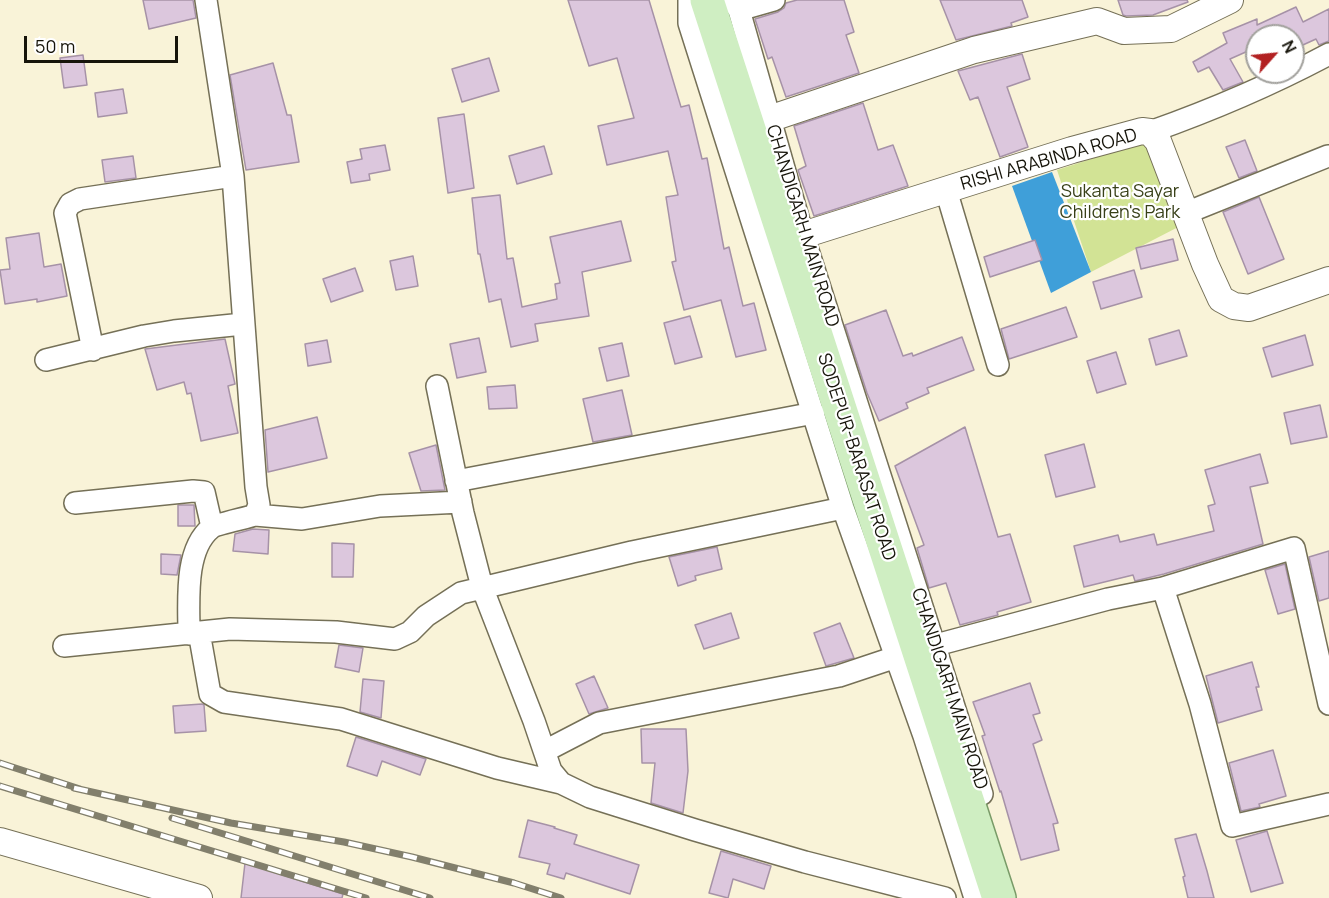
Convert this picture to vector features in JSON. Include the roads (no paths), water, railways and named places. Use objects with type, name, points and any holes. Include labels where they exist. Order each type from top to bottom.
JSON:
[{"type":"main road","name":"SODEPUR-BARASAT ROAD","points":[[716,5],[999,898]]},
{"type":"street","points":[[206,0],[233,176],[255,476],[260,505],[255,515]]},
{"type":"street","points":[[774,0],[716,5],[689,23],[843,508],[924,736],[975,898]]},
{"type":"street","points":[[769,119],[974,50],[1097,21],[1124,32],[1171,29],[1230,0]]},
{"type":"street","name":"CHANDIGARH MAIN ROAD","points":[[716,5],[769,119],[803,235],[936,645],[1015,898]]},
{"type":"street","points":[[1150,132],[1213,109],[1282,79],[1329,54]]},
{"type":"street","name":"RISHI ARABINDA ROAD","points":[[803,235],[1130,134],[1150,132],[1158,141],[1221,299],[1234,306],[1249,308],[1329,280]]},
{"type":"street","points":[[1186,213],[1328,156]]},
{"type":"street","points":[[93,350],[65,213],[70,204],[80,199],[233,176]]},
{"type":"street","points":[[946,190],[998,365]]},
{"type":"street","points":[[46,360],[164,333],[243,324]]},
{"type":"street","points":[[437,386],[456,481],[482,587],[551,771],[561,783]]},
{"type":"street","points":[[456,481],[814,413]]},
{"type":"street","points":[[75,502],[192,491],[204,492],[212,527]]},
{"type":"street","points":[[461,502],[380,506],[302,519],[255,515],[212,527],[198,544],[188,589],[194,633],[210,694],[224,702],[341,718],[497,768],[561,783],[590,797],[695,831],[945,898]]},
{"type":"street","points":[[64,646],[230,629],[336,632],[394,639],[410,632],[426,616],[461,593],[632,552],[843,508]]},
{"type":"street","points":[[936,645],[1108,599],[1163,588],[1294,548],[1329,704]]},
{"type":"street","points":[[1163,588],[1200,704],[1232,826],[1329,804]]},
{"type":"street","points":[[544,751],[599,723],[839,676],[896,657]]},
{"type":"street","points":[[0,841],[199,898]]},
{"type":"water","points":[[1052,172],[1091,272],[1051,293],[1012,186]]},
{"type":"railway","points":[[0,763],[80,789]]},
{"type":"railway","points":[[0,786],[366,898]]},
{"type":"railway","points":[[74,788],[231,823],[344,842],[412,857],[514,883],[561,898]]},
{"type":"railway","points":[[172,818],[430,898]]},
{"type":"park label","name":"Sukanta Sayar Children's Park","points":[[1120,202]]}]
